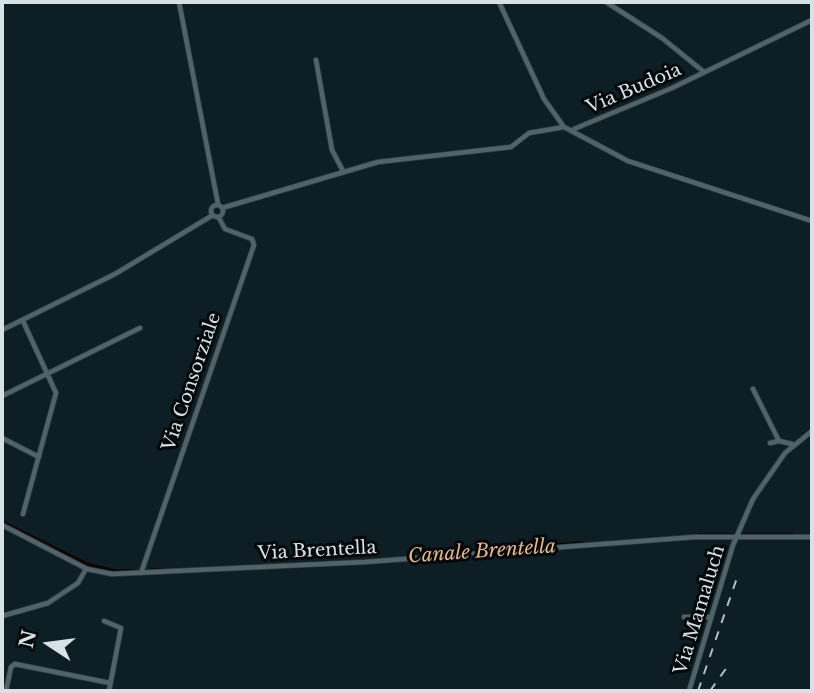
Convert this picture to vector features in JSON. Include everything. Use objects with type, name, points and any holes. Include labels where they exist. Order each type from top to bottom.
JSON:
[{"type":"street","points":[[179,2],[220,206],[219,218],[213,215]]},
{"type":"street","points":[[499,2],[544,99],[564,127]]},
{"type":"street","name":"Via Budoia","points":[[606,2],[662,38],[705,73]]},
{"type":"street","name":"Via Budoia","points":[[573,130],[705,73],[812,20]]},
{"type":"street","points":[[316,60],[332,150],[343,171]]},
{"type":"street","points":[[2,330],[115,274],[213,215],[220,206],[378,162],[511,147],[529,133],[546,127],[573,130],[628,161],[812,221]]},
{"type":"street","name":"Via Consorziale","points":[[141,573],[254,245],[252,239],[225,229],[219,218]]},
{"type":"street","points":[[23,321],[56,393],[23,514]]},
{"type":"street","points":[[2,396],[140,328]]},
{"type":"street","points":[[753,389],[779,441]]},
{"type":"street","name":"Via Mamaluch","points":[[689,691],[733,545],[745,519],[762,483],[792,444],[812,430]]},
{"type":"street","points":[[2,438],[39,457]]},
{"type":"street","points":[[770,443],[779,441],[792,444]]},
{"type":"street","name":"Via Brentella","points":[[2,525],[87,569],[112,574],[400,560],[738,537],[812,537]]},
{"type":"street","points":[[2,617],[48,603],[78,583],[87,569]]},
{"type":"street","points":[[684,617],[711,617]]},
{"type":"street","points":[[104,621],[121,628],[109,691]]},
{"type":"street","points":[[6,691],[11,667],[15,664],[110,683]]},
{"type":"waterway","name":"Canale Brentella","points":[[2,522],[87,564],[114,571],[133,571]]},
{"type":"waterway","name":"Canale Brentella","points":[[699,535],[793,535]]},
{"type":"waterway","name":"Canale Brentella","points":[[437,554],[583,543]]},
{"type":"waterway","name":"Canale Brentella","points":[[152,570],[164,570]]},
{"type":"railway","points":[[698,691],[739,572]]},
{"type":"railway","points":[[710,691],[730,663]]}]
